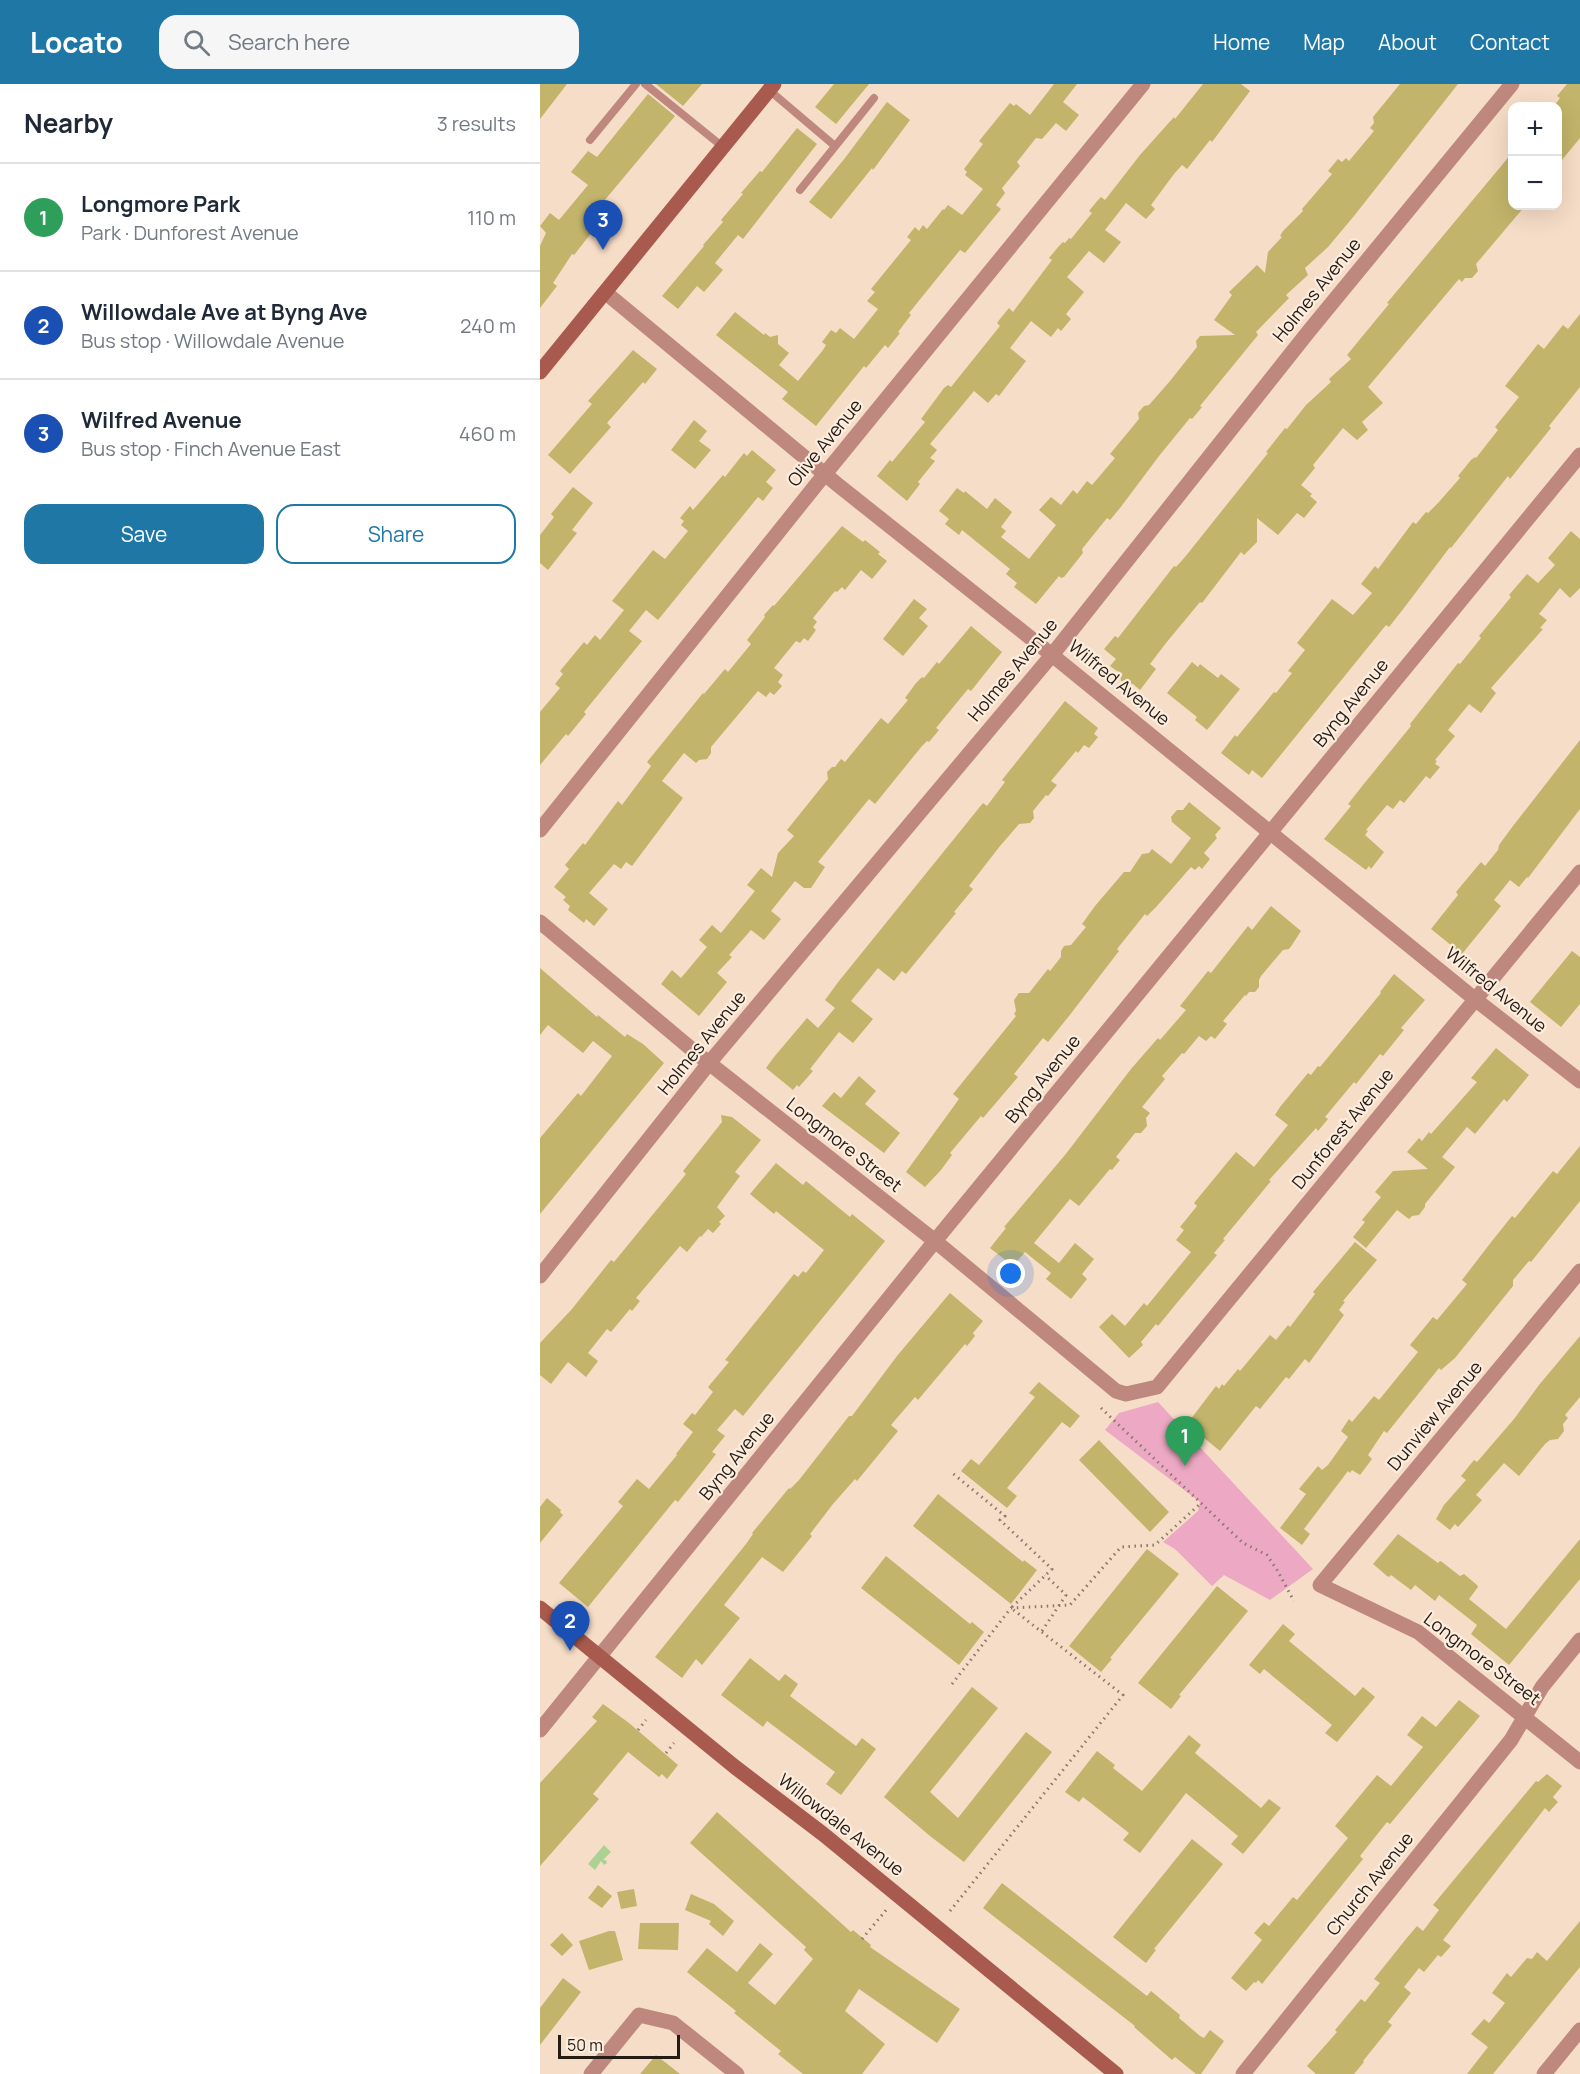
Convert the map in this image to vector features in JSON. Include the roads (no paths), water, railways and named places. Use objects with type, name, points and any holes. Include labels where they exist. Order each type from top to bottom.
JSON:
[{"type":"street","name":"Olive Avenue","points":[[540,830],[825,474],[1143,84]]},
{"type":"street","name":"Holmes Avenue","points":[[540,1276],[710,1062],[1052,655],[1309,330],[1512,84]]},
{"type":"street","points":[[540,372],[771,87]]},
{"type":"street","name":"Wilfred Avenue","points":[[606,292],[825,474],[1270,831],[1476,1000],[1580,1081]]},
{"type":"street","name":"Byng Avenue","points":[[540,1730],[935,1241],[1580,455]]},
{"type":"street","name":"Dunforest Avenue","points":[[1126,1394],[1157,1387],[1580,872]]},
{"type":"street","name":"Longmore Street","points":[[540,921],[1116,1391],[1126,1394]]},
{"type":"street","name":"Dunview Avenue","points":[[1320,1585],[1580,1271]]},
{"type":"street","name":"Longmore Street","points":[[1320,1585],[1418,1632],[1580,1761]]},
{"type":"street","name":"Willowdale Avenue","points":[[540,1608],[735,1767],[823,1834],[1116,2074]]},
{"type":"street","name":"Church Avenue","points":[[1243,2074],[1511,1740],[1542,1687],[1580,1640]]},
{"type":"street","points":[[591,2074],[639,2015],[673,2023],[737,2074]]},
{"type":"street","points":[[1545,2074],[1580,2030]]},
{"type":"lane","points":[[590,140],[636,84]]},
{"type":"lane","points":[[645,84],[723,147]]},
{"type":"lane","points":[[771,87],[836,146]]},
{"type":"lane","points":[[800,190],[874,98]]},
{"type":"place","name":"Wilfred Avenue","points":[[603,250]]},
{"type":"place","name":"Longmore Park","points":[[1185,1466]]},
{"type":"place","name":"Willowdale Ave at Byng Ave","points":[[570,1651]]}]
